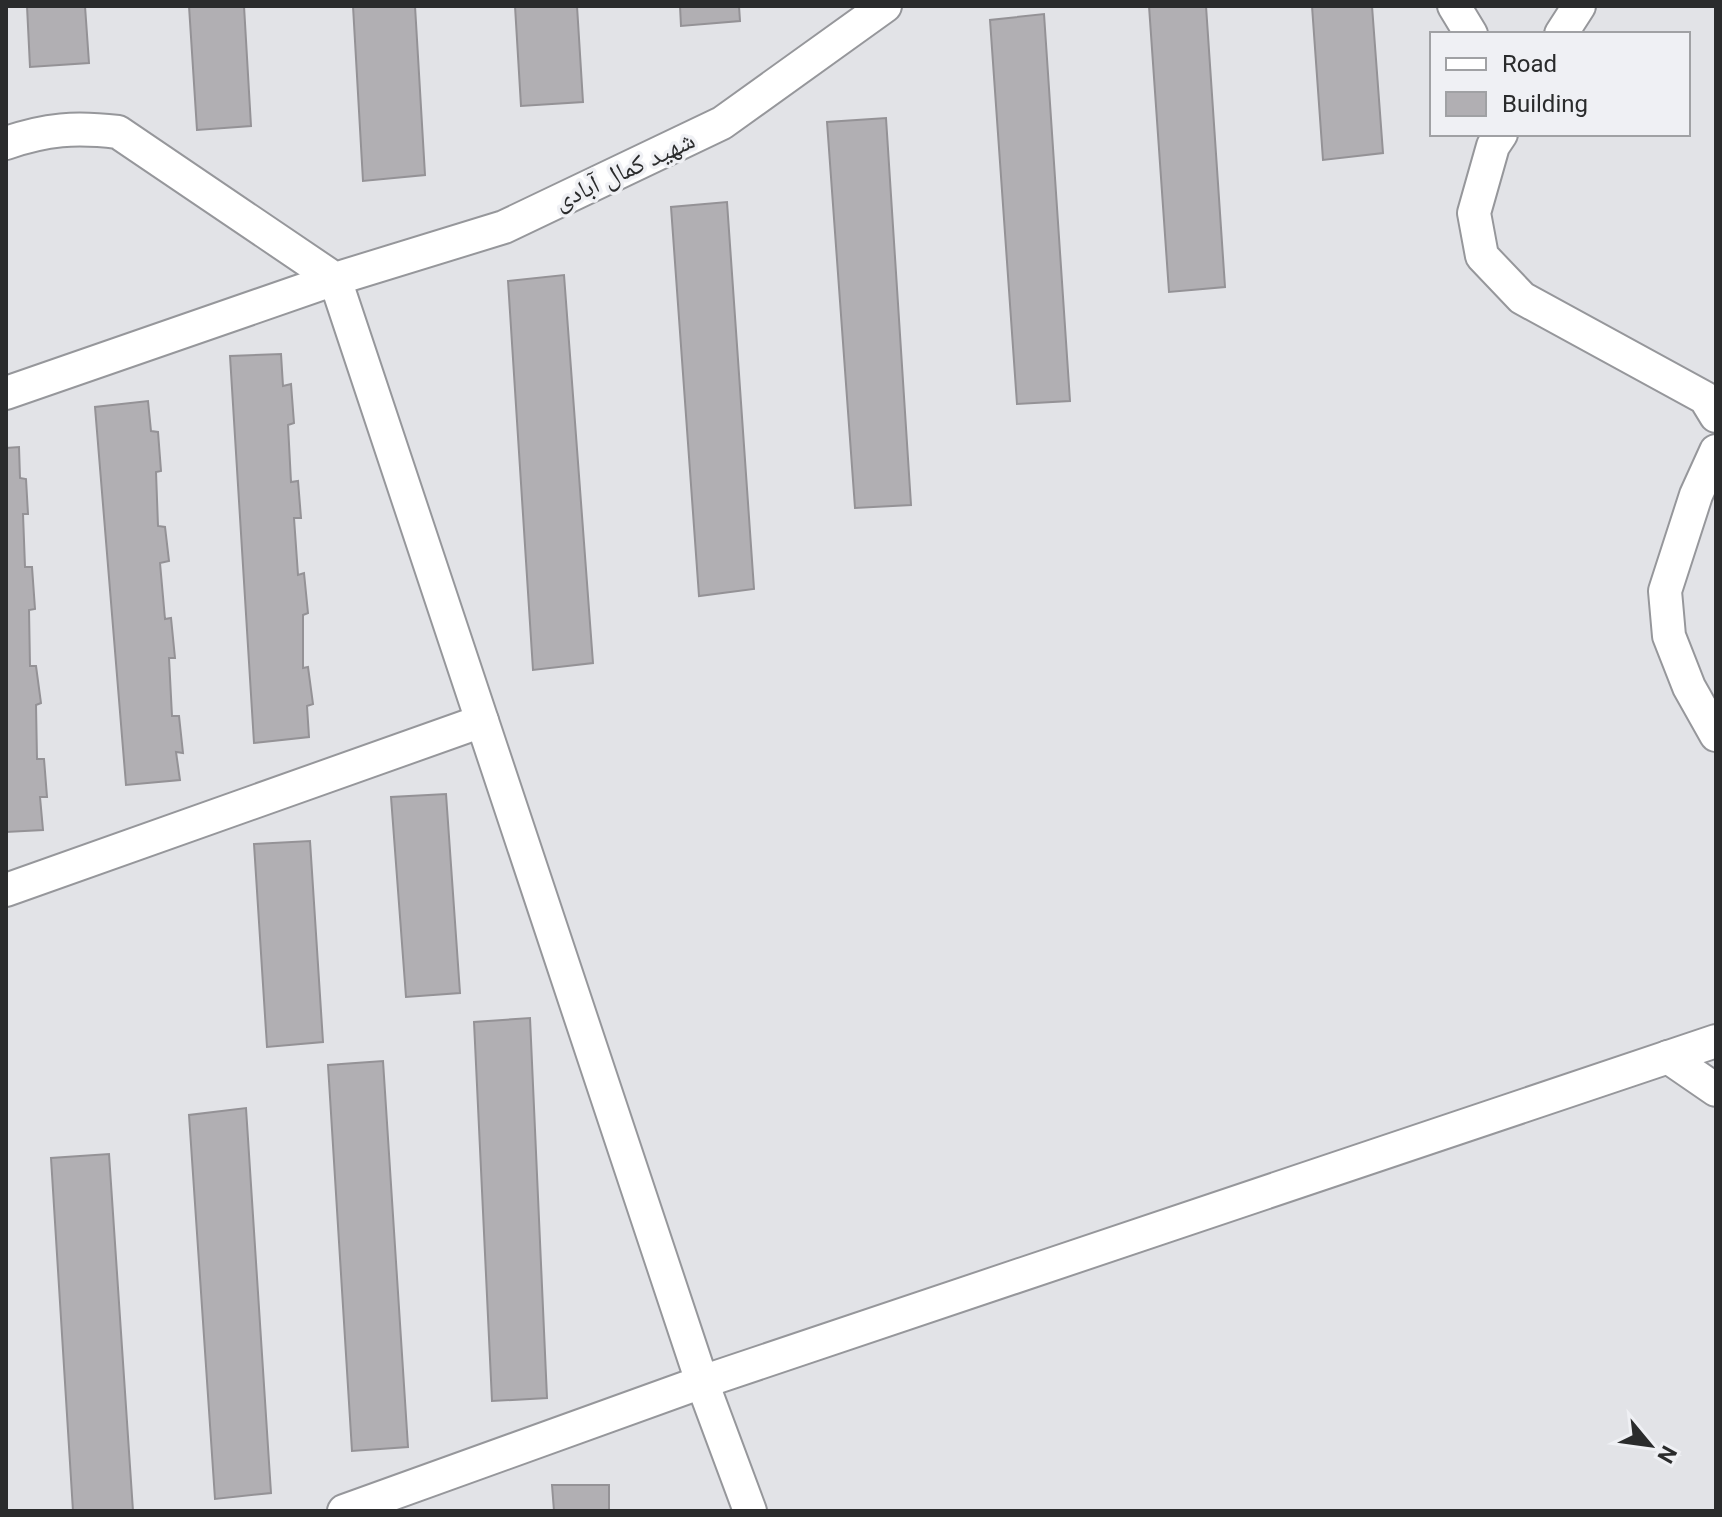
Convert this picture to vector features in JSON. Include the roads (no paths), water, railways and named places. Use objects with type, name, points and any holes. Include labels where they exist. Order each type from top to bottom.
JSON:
[{"type":"street","name":"شهید کمال آبادی","points":[[6,393],[335,279],[504,227],[722,123],[885,6]]},
{"type":"street","points":[[1454,6],[1470,32]]},
{"type":"street","points":[[1562,32],[1579,6]]},
{"type":"street","points":[[6,143],[40,131],[81,128],[118,132],[335,279],[702,1382],[750,1511]]},
{"type":"street","points":[[1500,136],[1493,146],[1474,213],[1482,256],[1522,298],[1705,398],[1716,416]]},
{"type":"street","points":[[1716,451],[1696,495],[1665,591],[1669,636],[1689,687],[1716,735]]},
{"type":"street","points":[[6,890],[482,721]]},
{"type":"street","points":[[344,1511],[702,1382],[1716,1041]]},
{"type":"street","points":[[1668,1057],[1716,1090]]}]
